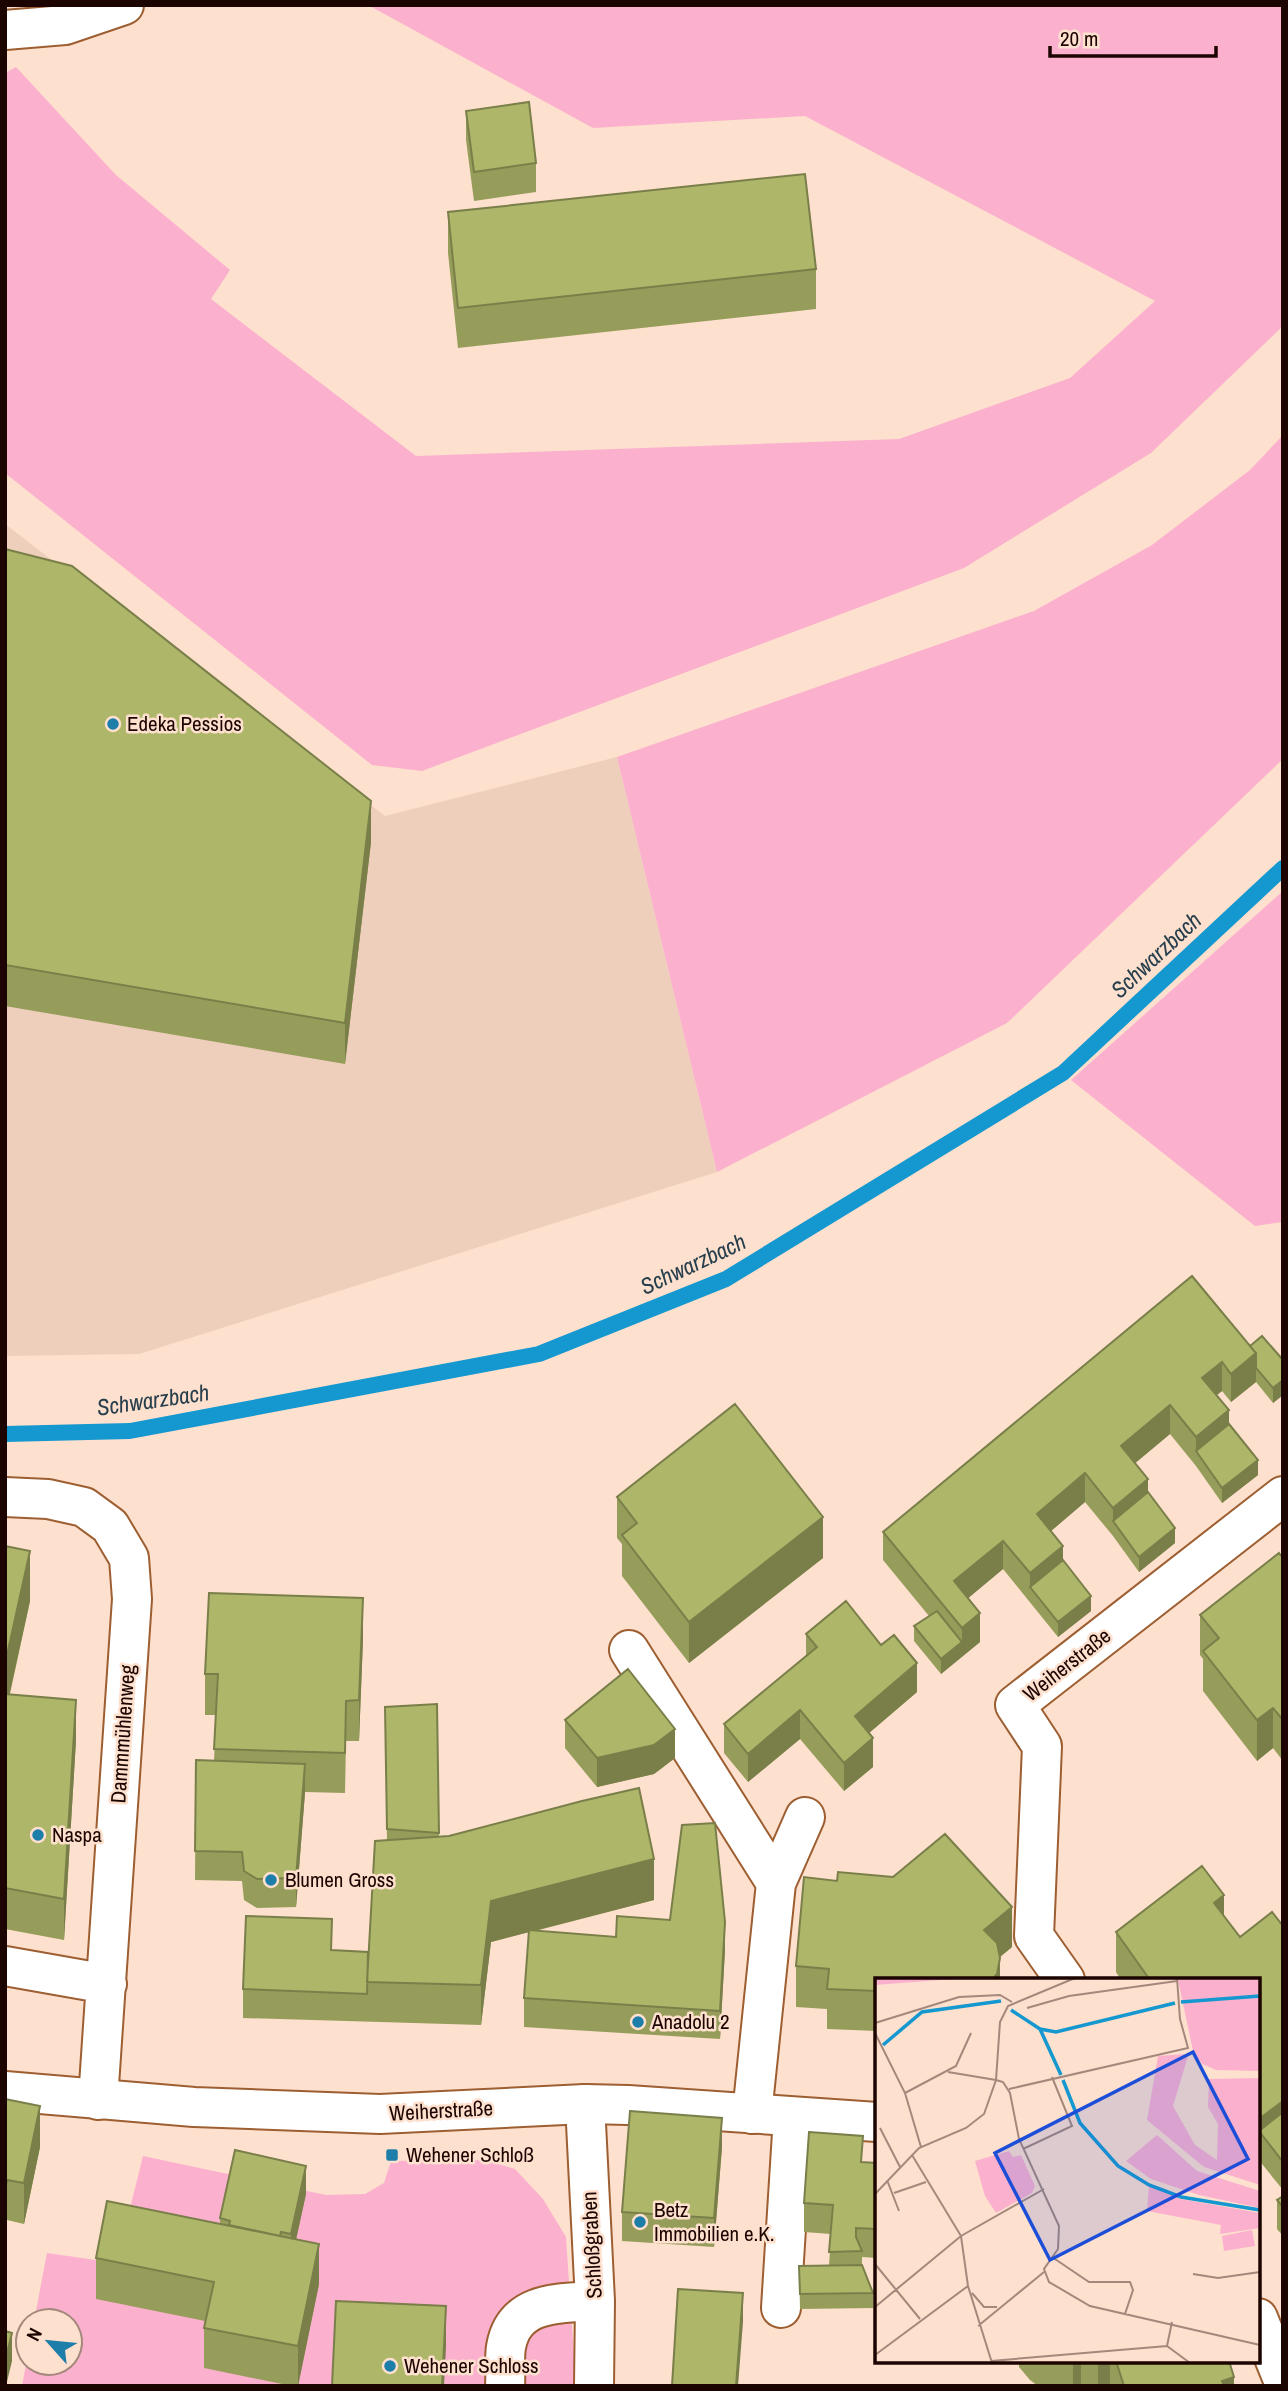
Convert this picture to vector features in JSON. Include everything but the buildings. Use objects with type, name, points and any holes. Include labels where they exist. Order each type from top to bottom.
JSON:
[{"type":"street","points":[[5,30],[65,25],[124,5]]},
{"type":"street","name":"Weiherstraße","points":[[1064,1978],[1034,1936],[1042,1746],[1015,1705],[1283,1496]]},
{"type":"street","name":"Dammmühlenweg","points":[[5,1497],[48,1499],[84,1507],[110,1526],[129,1558],[132,1599],[97,2100]]},
{"type":"street","points":[[629,1650],[776,1883]]},
{"type":"street","points":[[752,2114],[776,1883],[805,1817]]},
{"type":"street","points":[[5,1966],[107,1984]]},
{"type":"street","name":"Weiherstraße","points":[[5,2091],[194,2107],[380,2114],[628,2105],[875,2122]]},
{"type":"street","name":"Schloßgraben","points":[[585,2105],[595,2301],[594,2386]]},
{"type":"street","points":[[781,2308],[793,2117]]},
{"type":"street","points":[[505,2386],[506,2346],[513,2327],[530,2311],[550,2303],[595,2301]]},
{"type":"street","points":[[1260,2322],[1280,2364]]},
{"type":"shaded area","points":[[368,5],[1283,5],[1283,326],[1151,453],[964,568],[422,771],[372,765],[5,473],[5,73],[16,67],[116,175],[230,270],[211,299],[416,456],[899,439],[1070,378],[1155,301],[805,116],[593,128]]},
{"type":"shaded area","points":[[1283,435],[1283,759],[1007,1023],[717,1172],[617,757],[1034,611],[1152,545],[1250,470]]},
{"type":"shaded area","points":[[5,524],[385,816],[617,757],[717,1172],[139,1354],[5,1356]]},
{"type":"shaded area","points":[[1283,891],[1283,1222],[1255,1226],[1071,1080]]},
{"type":"shaded area","points":[[143,2156],[326,2195],[365,2194],[384,2183],[391,2161],[484,2160],[515,2169],[543,2199],[566,2237],[576,2386],[22,2386],[24,2377],[84,2377],[84,2307],[37,2307],[47,2253],[103,2261],[121,2244]]},
{"type":"waterway","name":"Schwarzbach","points":[[5,1434],[130,1431],[539,1354],[726,1279],[1063,1073],[1283,868]]},
{"type":"place","name":"Edeka Pessios","points":[[113,724]]},
{"type":"place","name":"Naspa","points":[[38,1835]]},
{"type":"place","name":"Blumen Gross","points":[[271,1880]]},
{"type":"place","name":"Anadolu 2","points":[[638,2022]]},
{"type":"place","name":"Wehener Schloß","points":[[392,2155]]},
{"type":"place","name":"Betz Immobilien e.K.","points":[[640,2222]]},
{"type":"place","name":"Wehener Schloss","points":[[390,2366]]}]
